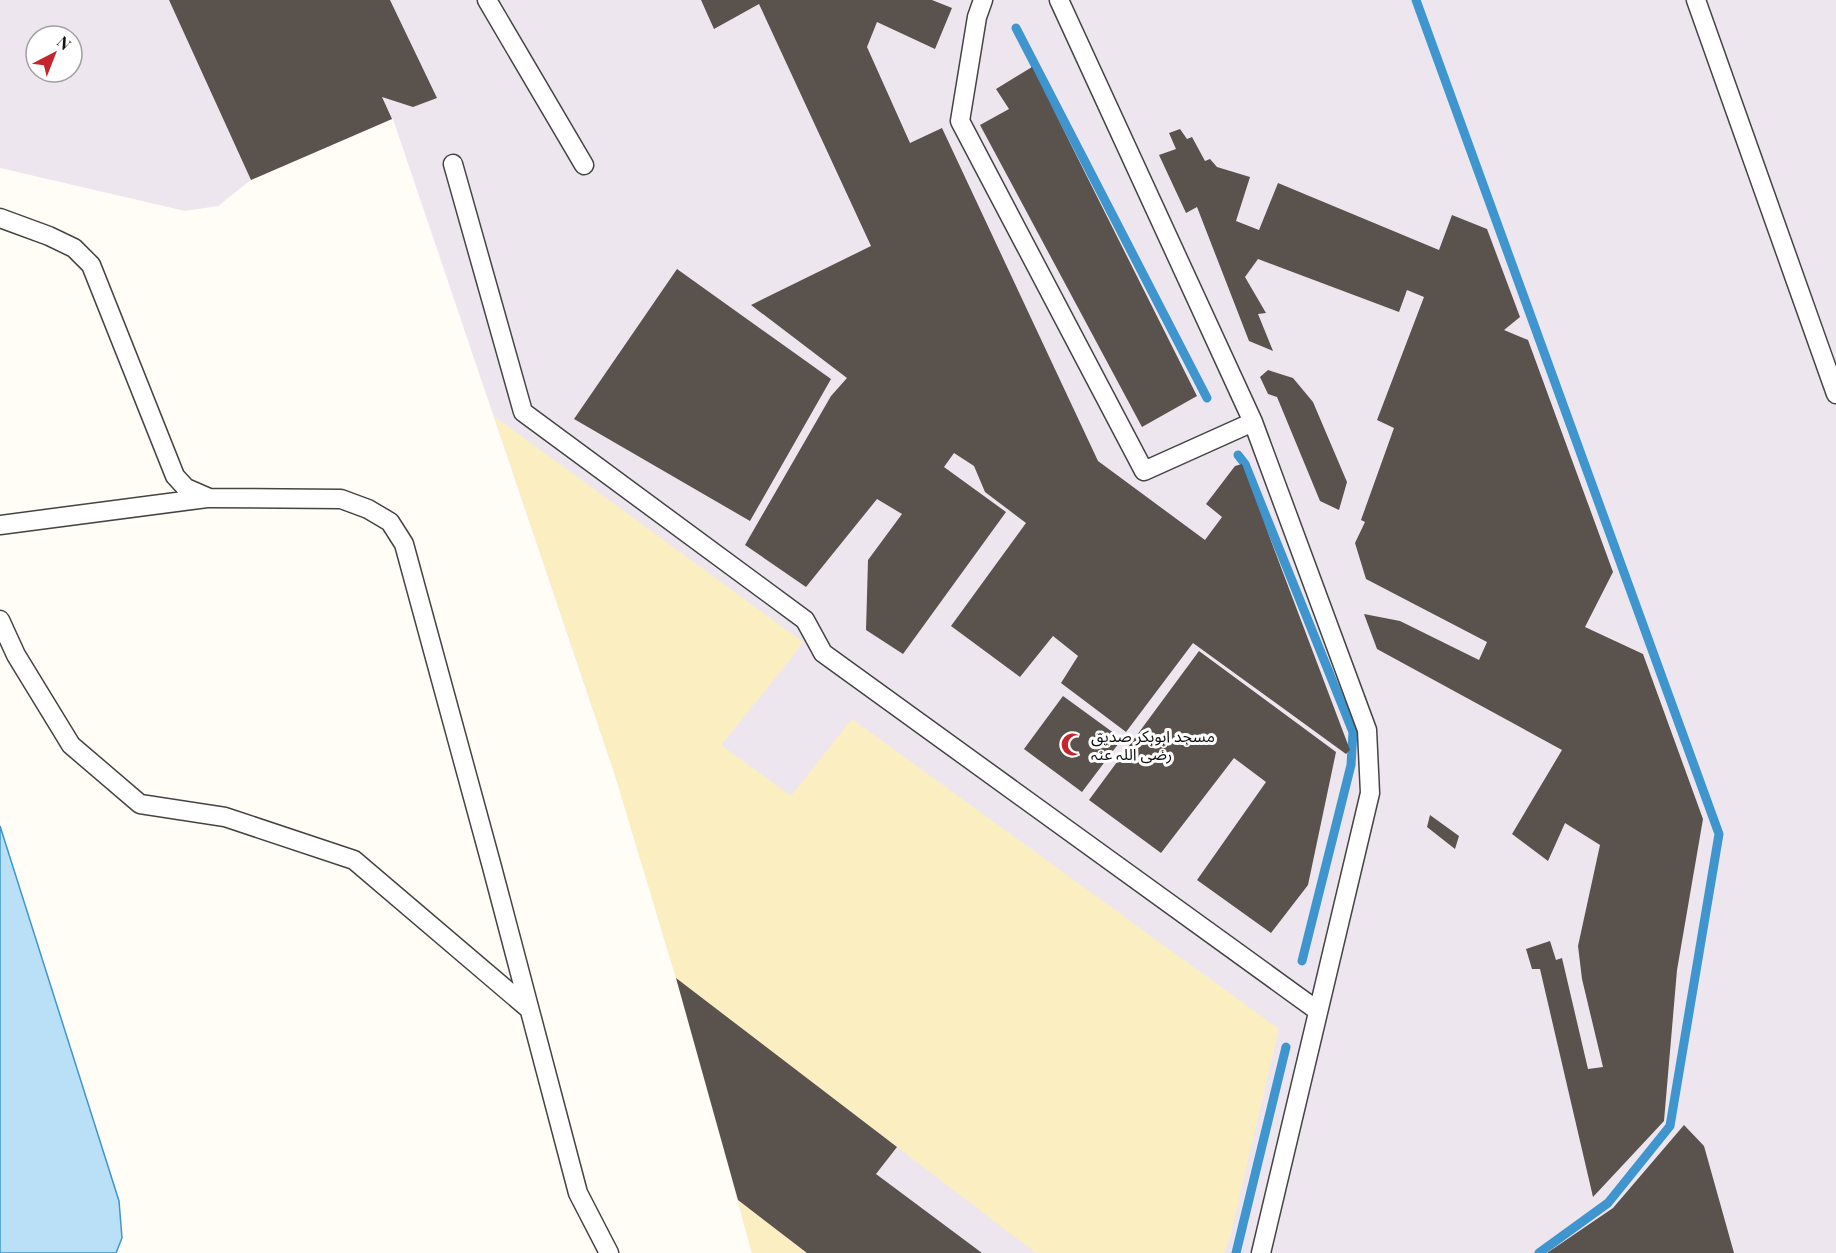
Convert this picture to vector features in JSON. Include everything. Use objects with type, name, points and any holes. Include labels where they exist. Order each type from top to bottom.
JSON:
[{"type":"lane","points":[[487,0],[584,165]]},
{"type":"lane","points":[[983,0],[977,17],[960,121],[1143,471],[1253,422]]},
{"type":"lane","points":[[1059,0],[1253,422],[1367,730],[1370,793],[1261,1253]]},
{"type":"lane","points":[[1696,0],[1836,394]]},
{"type":"lane","points":[[453,164],[523,412],[806,620],[823,653],[1318,1011]]},
{"type":"lane","points":[[0,218],[74,248],[91,265],[175,476],[186,488],[209,498]]},
{"type":"lane","points":[[0,525],[209,498],[341,499],[368,509],[390,522],[404,544],[578,1193],[609,1253]]},
{"type":"lane","points":[[0,620],[16,655],[71,745],[140,804],[225,817],[354,861],[529,1009]]},
{"type":"shaded area","points":[[0,0],[1836,0],[1836,1253],[752,1253],[676,978],[615,775],[393,119],[251,180],[218,206],[185,211],[0,168]]},
{"type":"sand","points":[[494,416],[803,642],[721,745],[791,796],[852,719],[1279,1029],[1230,1237],[1224,1253],[1036,1253],[676,978],[615,775]]},
{"type":"sand","points":[[738,1200],[807,1253],[752,1253]]},
{"type":"water","points":[[0,826],[119,1201],[122,1238],[116,1253],[0,1253]]},
{"type":"building","points":[[169,0],[390,0],[437,98],[413,107],[382,97],[392,119],[251,180]]},
{"type":"building","points":[[701,0],[932,0],[952,8],[935,49],[877,22],[867,47],[910,143],[942,128],[1098,461],[1205,540],[1222,517],[1206,504],[1235,466],[1242,464],[1350,750],[1346,754],[1193,643],[1126,732],[1061,683],[1078,656],[1053,636],[1020,677],[951,626],[1026,523],[985,492],[974,466],[954,453],[944,467],[1006,512],[903,654],[866,630],[868,560],[902,514],[877,499],[806,587],[745,545],[831,396],[847,378],[751,305],[871,246],[759,4],[714,29]]},
{"type":"building","points":[[1032,67],[1197,396],[1142,427],[980,125],[1009,109],[996,89]]},
{"type":"building","points":[[1180,129],[1187,139],[1192,137],[1205,161],[1210,159],[1217,167],[1250,177],[1236,221],[1259,230],[1278,183],[1439,250],[1452,215],[1487,229],[1520,317],[1504,330],[1528,340],[1613,572],[1585,627],[1643,654],[1703,819],[1677,970],[1664,1121],[1593,1197],[1540,969],[1532,969],[1526,949],[1550,941],[1556,960],[1562,958],[1588,1069],[1603,1067],[1582,979],[1578,946],[1600,845],[1565,823],[1548,861],[1512,834],[1562,750],[1377,649],[1364,614],[1400,621],[1479,660],[1487,642],[1366,579],[1355,543],[1365,522],[1361,520],[1394,428],[1377,420],[1424,297],[1407,290],[1399,312],[1258,259],[1245,277],[1266,313],[1258,314],[1273,351],[1249,341],[1197,207],[1186,213],[1159,155],[1176,149],[1169,133]]},
{"type":"building","points":[[677,269],[831,379],[750,521],[574,419]]},
{"type":"building","points":[[1268,370],[1293,378],[1313,402],[1347,482],[1339,510],[1320,501],[1277,397],[1268,394],[1260,377]]},
{"type":"building","points":[[1199,651],[1336,752],[1308,885],[1271,933],[1197,880],[1266,782],[1234,758],[1161,853],[1089,800]]},
{"type":"building","name":"مسجد ابوبکر صدیق رضی اللہ عنہ","points":[[1063,696],[1122,739],[1082,792],[1024,749]]},
{"type":"building","points":[[1430,815],[1459,836],[1455,849],[1427,827]]},
{"type":"building","points":[[676,978],[897,1147],[876,1174],[982,1253],[807,1253],[738,1200]]},
{"type":"building","points":[[1684,1125],[1704,1146],[1734,1253],[1547,1253],[1613,1208]]},
{"type":"waterway","points":[[1416,0],[1719,834],[1670,1126],[1608,1203],[1539,1253]]},
{"type":"waterway","points":[[1016,28],[1207,398]]},
{"type":"waterway","points":[[1238,455],[1245,464],[1353,732],[1351,765],[1302,961]]},
{"type":"waterway","points":[[1236,1253],[1286,1047]]},
{"type":"place","name":"مسجد ابوبکر صدیق رضی اللہ عنہ","points":[[1073,744]]}]
